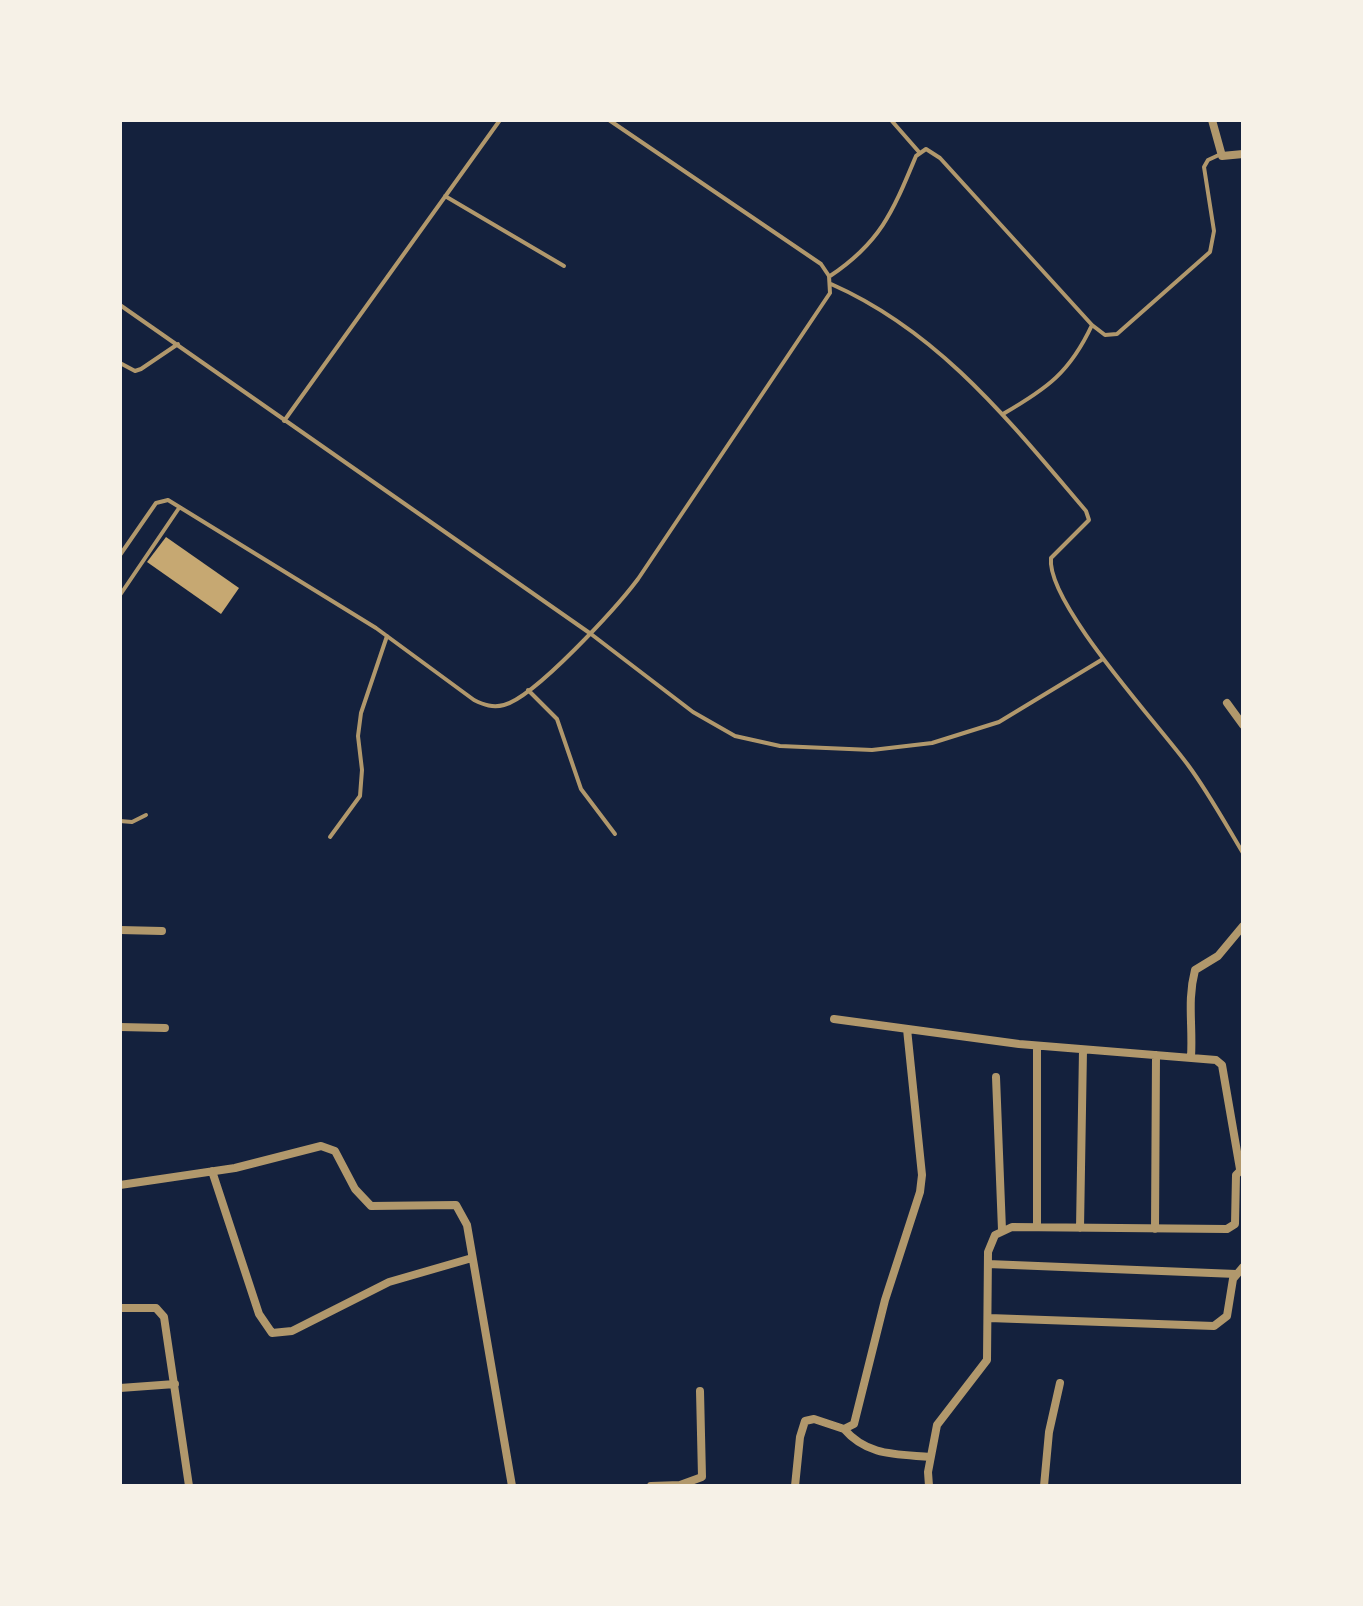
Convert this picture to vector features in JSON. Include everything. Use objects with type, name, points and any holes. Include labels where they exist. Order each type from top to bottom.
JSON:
[{"type":"street","points":[[1212,120],[1221,154],[1243,154]]},
{"type":"street","points":[[1227,703],[1243,725]]},
{"type":"street","points":[[1191,1057],[1193,1027],[1188,999],[1195,970],[1218,956],[1243,926]]},
{"type":"street","points":[[120,930],[162,931]]},
{"type":"street","points":[[834,1019],[1037,1046],[1191,1057],[1216,1060],[1222,1065],[1241,1169],[1236,1175],[1235,1224],[1215,1230],[1037,1227],[1002,1230]]},
{"type":"street","points":[[120,1027],[165,1028]]},
{"type":"street","points":[[844,1429],[854,1424],[885,1300],[920,1192],[922,1175],[907,1029]]},
{"type":"street","points":[[1037,1046],[1037,1227]]},
{"type":"street","points":[[1080,1228],[1083,1050]]},
{"type":"street","points":[[1155,1229],[1156,1055]]},
{"type":"street","points":[[929,1486],[930,1457],[937,1425],[987,1360],[988,1264],[991,1243],[1002,1230],[996,1077]]},
{"type":"street","points":[[120,1185],[212,1171],[328,1147],[335,1151],[355,1189],[371,1206],[444,1202],[456,1205],[467,1225],[512,1486]]},
{"type":"street","points":[[212,1171],[259,1314],[272,1333],[292,1331],[389,1282],[472,1258]]},
{"type":"street","points":[[988,1264],[1240,1270],[1227,1316],[1214,1326],[989,1318]]},
{"type":"street","points":[[120,1308],[161,1310],[189,1486]]},
{"type":"street","points":[[1044,1486],[1049,1432],[1060,1383]]},
{"type":"street","points":[[120,1388],[175,1384]]},
{"type":"street","points":[[651,1486],[696,1484],[704,1470],[700,1391]]},
{"type":"street","points":[[795,1486],[800,1437],[805,1421],[814,1419],[844,1429],[856,1443],[877,1452],[930,1457]]},
{"type":"lane","points":[[284,421],[500,120]]},
{"type":"lane","points":[[120,555],[159,500],[168,500],[387,636],[483,704],[504,705],[528,690],[591,634],[638,579],[826,303],[831,284],[821,264],[609,120]]},
{"type":"lane","points":[[891,120],[919,152]]},
{"type":"lane","points":[[829,276],[861,253],[886,225],[919,152],[926,149],[940,158],[1092,325],[1105,335],[1117,334],[1206,258],[1214,231],[1204,164],[1221,154]]},
{"type":"lane","points":[[445,196],[564,266]]},
{"type":"lane","points":[[831,284],[901,320],[949,359],[1003,414],[1088,516],[1084,525],[1054,552],[1050,563],[1066,600],[1103,659],[1189,766],[1243,853]]},
{"type":"lane","points":[[120,305],[591,634],[716,727],[752,741],[780,746],[872,750],[957,737],[999,722],[1103,659]]},
{"type":"lane","points":[[1003,414],[1062,375],[1079,353],[1092,325]]},
{"type":"lane","points":[[120,363],[135,371],[178,344]]},
{"type":"lane","points":[[120,595],[179,508]]},
{"type":"lane","points":[[330,837],[360,796],[362,770],[358,736],[361,713],[387,636]]},
{"type":"lane","points":[[528,690],[557,719],[581,789],[615,834]]},
{"type":"lane","points":[[120,821],[132,822],[146,815]]},
{"type":"building","points":[[166,537],[239,588],[221,614],[147,562]]}]
